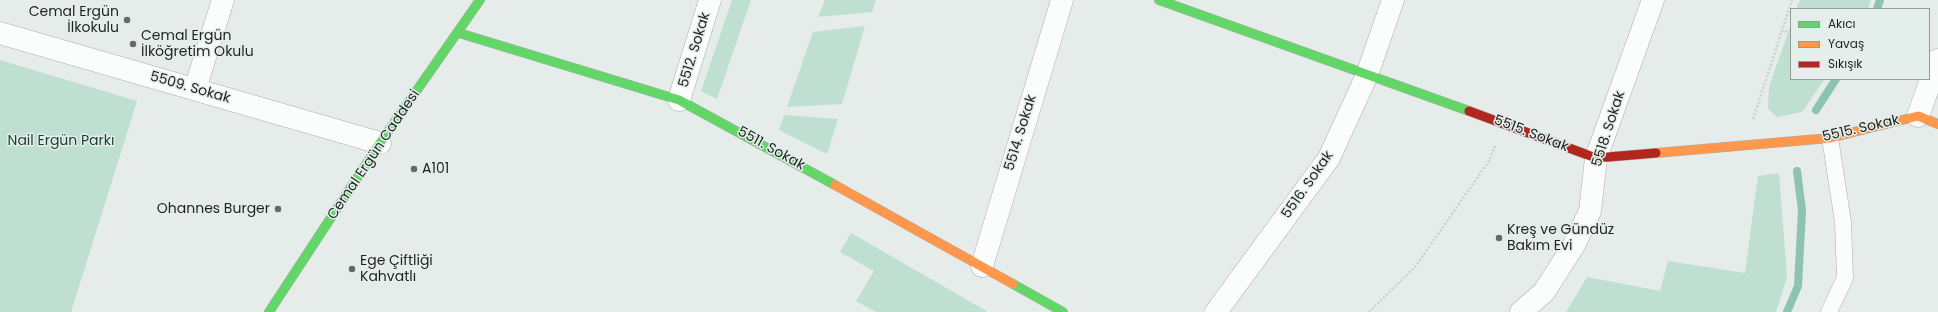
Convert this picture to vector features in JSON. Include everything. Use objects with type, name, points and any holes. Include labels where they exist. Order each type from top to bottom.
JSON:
[{"type":"street","points":[[195,89],[223,0]]},
{"type":"street","name":"Cemal Ergün Caddesi","points":[[269,312],[380,143],[459,33],[480,0]]},
{"type":"street","name":"5512. Sokak","points":[[679,100],[710,0]]},
{"type":"street","name":"5514. Sokak","points":[[982,266],[1062,0]]},
{"type":"street","name":"5515. Sokak","points":[[1159,0],[1503,123],[1596,158],[1830,138],[1928,120]]},
{"type":"street","name":"5516. Sokak","points":[[1216,312],[1329,158],[1367,75],[1393,0]]},
{"type":"street","name":"5518. Sokak","points":[[1521,312],[1544,292],[1574,245],[1590,211],[1596,158],[1653,0]]},
{"type":"street","name":"5509. Sokak","points":[[0,33],[380,143]]},
{"type":"street","name":"5511. Sokak","points":[[459,33],[679,100],[1063,312]]},
{"type":"street","points":[[1928,120],[1938,60]]},
{"type":"lane","points":[[1829,312],[1845,278],[1843,222],[1830,138]]},
{"type":"path","points":[[1751,126],[1792,0]]},
{"type":"path","points":[[1781,30],[1790,33]]},
{"type":"path","points":[[1369,312],[1415,267],[1489,161],[1503,123]]},
{"type":"green space","points":[[732,0],[751,0],[717,99],[701,91]]},
{"type":"green space","points":[[825,0],[876,0],[872,12],[818,17]]},
{"type":"green space","points":[[1800,0],[1871,0],[1868,8],[1796,8]]},
{"type":"green space","points":[[865,26],[842,104],[787,107],[813,32]]},
{"type":"green space","points":[[1790,27],[1790,80],[1824,80],[1802,112],[1777,117],[1768,109],[1769,87]]},
{"type":"green space","name":"Nail Ergün Parkı","points":[[0,60],[137,101],[71,312],[0,312]]},
{"type":"green space","points":[[784,115],[838,119],[827,154],[779,130]]},
{"type":"green space","points":[[1779,173],[1787,277],[1776,312],[1566,312],[1587,277],[1660,291],[1668,261],[1745,273],[1758,176]]},
{"type":"green space","points":[[851,233],[988,312],[876,312],[856,301],[874,271],[840,252]]},
{"type":"waterway","points":[[1877,8],[1880,0]]},
{"type":"waterway","points":[[1816,110],[1835,80]]},
{"type":"waterway","points":[[1787,312],[1798,286],[1802,210],[1797,171]]},
{"type":"traffic: fast","points":[[269,312],[380,143],[480,0]]},
{"type":"traffic: fast","points":[[1159,0],[1469,111]]},
{"type":"traffic: fast","points":[[459,33],[679,100],[835,185]]},
{"type":"traffic: fast","points":[[1013,284],[1063,312]]},
{"type":"traffic: slow","points":[[1656,153],[1830,138],[1918,116],[1938,124]]},
{"type":"traffic: slow","points":[[835,185],[1013,284]]},
{"type":"traffic: jam","points":[[1469,111],[1596,158],[1656,153]]},
{"type":"place","name":"Cemal Ergün İlkokulu","points":[[127,20]]},
{"type":"place","name":"Cemal Ergün İlköğretim Okulu","points":[[133,44]]},
{"type":"place","name":"A101","points":[[414,169]]},
{"type":"place","name":"Ohannes Burger","points":[[278,209]]},
{"type":"place","name":"Kreş ve Gündüz Bakım Evi","points":[[1499,238]]},
{"type":"place","name":"Ege Çiftliği Kahvatlı","points":[[352,269]]}]
